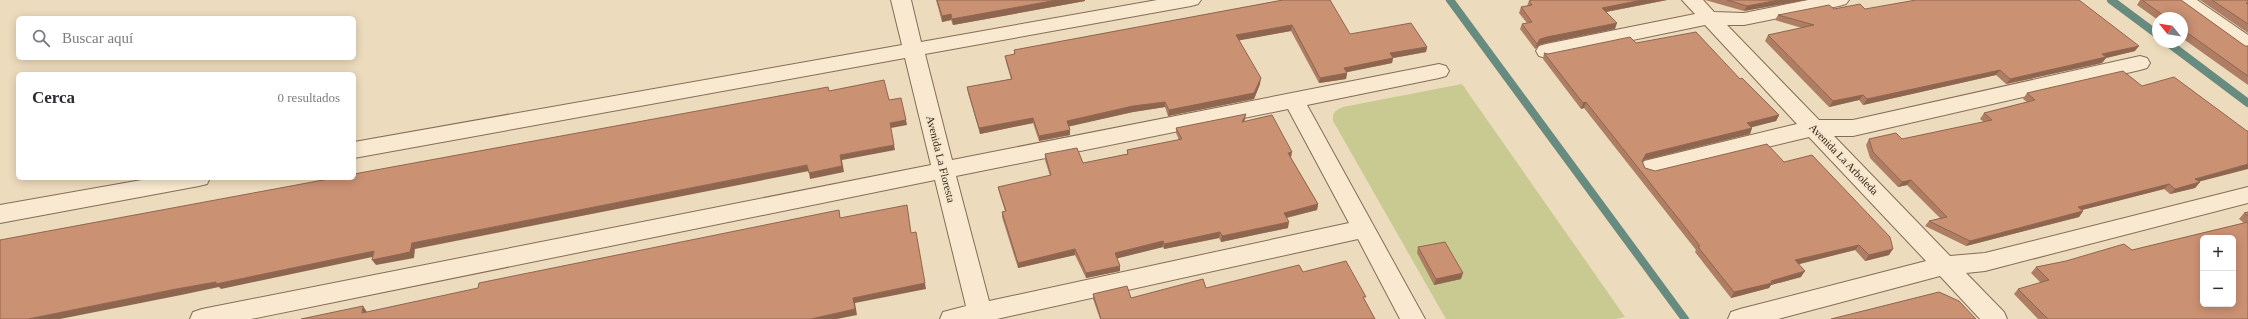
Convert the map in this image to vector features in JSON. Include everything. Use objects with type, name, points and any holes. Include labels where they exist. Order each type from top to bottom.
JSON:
[{"type":"street","name":"Avenida La Floresta","points":[[901,0],[980,316]]},
{"type":"street","points":[[356,150],[1191,0]]},
{"type":"street","name":"Avenida La Arboleda","points":[[1692,0],[1995,319]]},
{"type":"street","points":[[1546,51],[1708,18],[1744,19],[1839,0]]},
{"type":"street","points":[[2184,0],[2248,45]]},
{"type":"street","points":[[1652,167],[1814,128],[1853,128],[2140,63]]},
{"type":"street","points":[[202,319],[1439,71]]},
{"type":"street","points":[[1294,100],[1413,319]]},
{"type":"street","points":[[0,214],[188,180]]},
{"type":"street","points":[[1740,319],[1944,266],[1985,262],[2248,194]]},
{"type":"street","points":[[952,319],[980,316],[1364,230]]},
{"type":"green space","points":[[1462,84],[1625,317],[1616,319],[1446,319],[1333,121],[1333,115],[1338,109],[1343,107]]},
{"type":"building","points":[[937,0],[1057,0],[952,19],[951,14],[942,16]]},
{"type":"building","points":[[1283,0],[1330,0],[1350,34],[1411,23],[1427,47],[1390,53],[1393,58],[1344,68],[1347,73],[1320,78],[1292,25],[1236,35],[1261,78],[1254,93],[1169,110],[1165,102],[1133,106],[1067,121],[1070,130],[1039,136],[1033,118],[979,128],[967,87],[1012,79],[1005,56],[1015,54],[1014,50]]},
{"type":"building","points":[[1642,0],[1602,8],[1617,23],[1547,37],[1540,39],[1537,44],[1522,24],[1532,22],[1521,7],[1532,5],[1529,1]]},
{"type":"building","points":[[1727,0],[1779,0],[1747,6]]},
{"type":"building","points":[[1916,0],[2079,0],[2139,46],[2102,54],[2106,57],[2010,79],[2000,70],[1867,99],[1863,95],[1833,101],[1768,35],[1814,25],[1778,15],[1829,5],[1834,9],[1860,4],[1865,9]]},
{"type":"building","points":[[2142,0],[2181,0],[2245,46],[2248,46],[2248,76],[2188,33],[2188,12],[2159,12]]},
{"type":"building","points":[[2212,0],[2248,0],[2248,3],[2246,3],[2248,4],[2248,24]]},
{"type":"building","points":[[1696,32],[1740,79],[1742,78],[1779,115],[1747,123],[1752,128],[1646,154],[1642,161],[1645,168],[1655,171],[1767,144],[1784,162],[1812,155],[1890,237],[1893,249],[1869,255],[1859,245],[1795,260],[1805,271],[1771,281],[1772,283],[1734,292],[1698,247],[1700,246],[1586,102],[1583,103],[1544,53],[1548,54],[1630,37],[1636,43]]},
{"type":"building","points":[[2123,71],[2142,86],[2174,77],[2248,131],[2248,164],[2195,179],[2200,182],[2175,189],[2169,184],[2078,207],[2083,211],[1970,241],[1929,221],[1947,217],[1911,180],[1902,182],[1873,152],[1869,139],[1896,133],[1902,139],[1992,120],[1984,113],[2035,100],[2027,93]]},
{"type":"building","points":[[884,80],[889,100],[901,98],[906,120],[890,123],[894,145],[840,155],[842,166],[809,173],[807,165],[412,243],[410,252],[372,260],[374,251],[216,284],[216,282],[176,289],[28,319],[0,319],[0,240],[323,180],[356,180],[356,174],[828,87],[829,91]]},
{"type":"building","points":[[1246,114],[1242,122],[1272,115],[1292,152],[1288,153],[1318,204],[1284,213],[1289,222],[1222,236],[1220,232],[1164,244],[1163,241],[1115,253],[1120,266],[1086,273],[1075,249],[1018,263],[1002,212],[1006,211],[998,187],[1051,175],[1045,154],[1077,148],[1083,163],[1128,154],[1127,150],[1182,139],[1176,128]]},
{"type":"building","points":[[907,205],[911,233],[916,232],[925,283],[853,298],[855,309],[811,319],[301,319],[363,306],[362,313],[478,288],[479,283],[839,210],[840,218]]},
{"type":"building","points":[[2248,222],[2248,319],[2048,319],[2018,289],[2049,280],[2036,267],[2066,261],[2124,244],[2132,250]]},
{"type":"building","points":[[1445,242],[1463,273],[1436,279],[1418,247]]},
{"type":"building","points":[[1346,261],[1366,297],[1363,297],[1375,319],[1101,319],[1093,294],[1127,286],[1131,298],[1203,279],[1206,288],[1299,265],[1303,272]]},
{"type":"building","points":[[1939,292],[1959,301],[1976,319],[1831,319]]},
{"type":"waterway","points":[[1450,0],[1685,319]]},
{"type":"waterway","points":[[2111,0],[2152,31]]},
{"type":"waterway","points":[[2175,48],[2248,103]]}]
